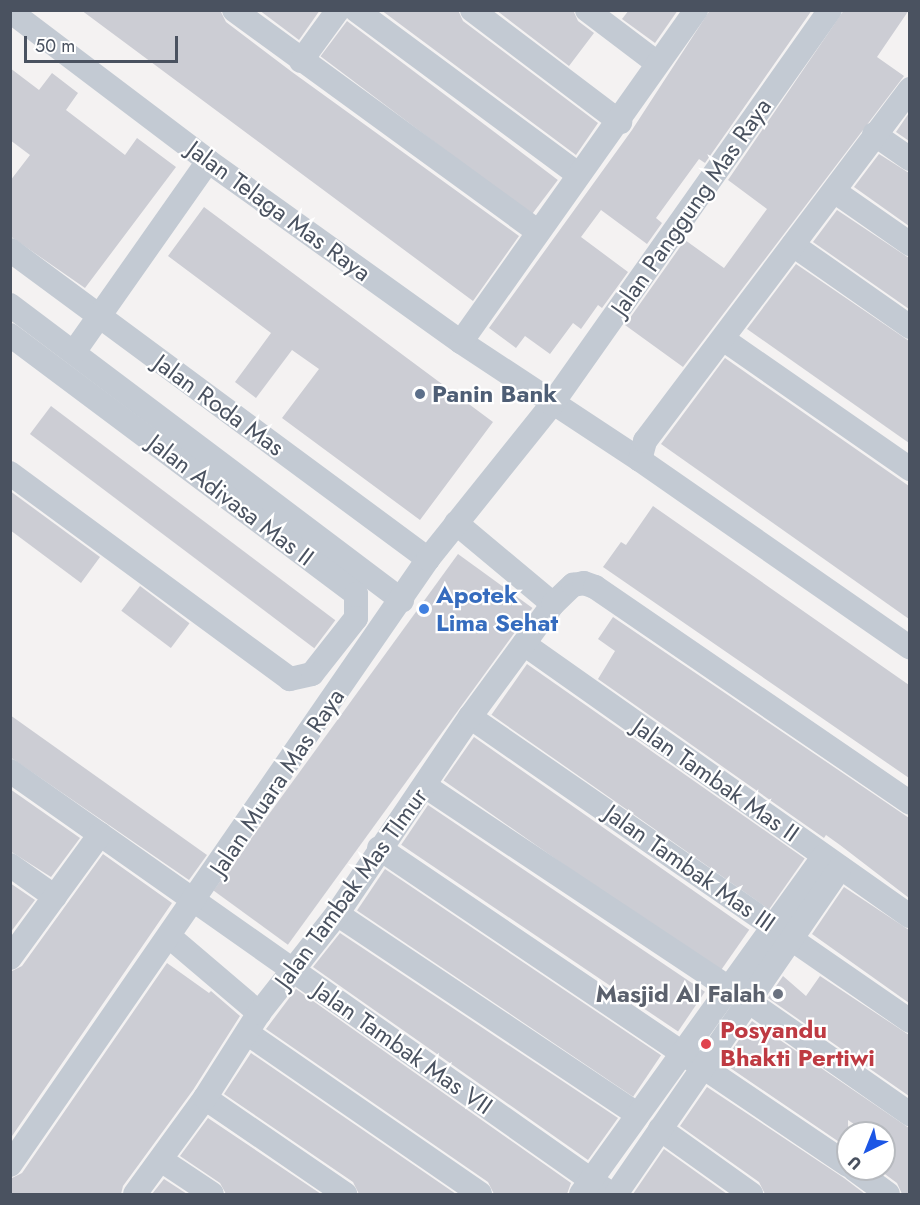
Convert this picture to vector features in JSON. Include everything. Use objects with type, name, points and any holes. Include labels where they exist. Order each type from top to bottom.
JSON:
[{"type":"street","points":[[234,10],[538,232]]},
{"type":"street","points":[[301,61],[338,10]]},
{"type":"street","points":[[356,10],[579,175]]},
{"type":"street","points":[[471,10],[620,122]]},
{"type":"street","points":[[587,10],[657,63]]},
{"type":"street","points":[[461,342],[579,175],[620,122],[657,63],[696,10]]},
{"type":"street","name":"Jalan Panggung Mas Raya","points":[[552,404],[830,10]]},
{"type":"street","name":"Jalan Telaga Mas Raya","points":[[10,11],[208,161],[461,342],[640,460],[909,648]]},
{"type":"street","points":[[640,460],[645,441],[909,89]]},
{"type":"street","points":[[874,134],[909,159]]},
{"type":"street","points":[[74,352],[208,161]]},
{"type":"street","points":[[834,191],[909,244]]},
{"type":"street","points":[[793,245],[909,327]]},
{"type":"street","name":"Jalan Roda Mas","points":[[10,250],[428,559]]},
{"type":"street","name":"Jalan Roda Mas","points":[[10,305],[402,600]]},
{"type":"street","name":"Jalan Adivasa Mas II","points":[[10,335],[356,594],[359,610],[350,628],[312,674],[290,679],[10,473]]},
{"type":"street","points":[[723,339],[909,469]]},
{"type":"street","name":"Jalan Muara Mas Raya","points":[[10,1165],[171,938],[428,559],[552,404]]},
{"type":"street","points":[[456,523],[553,604]]},
{"type":"street","name":"Jalan Tambak Mas TImur","points":[[135,1194],[205,1098],[253,1023],[337,914],[379,848],[425,786],[470,717],[553,604],[573,585],[584,583],[595,587],[909,803]]},
{"type":"street","name":"Jalan Tambak Mas II","points":[[524,644],[909,916]]},
{"type":"street","name":"Jalan Tambak Mas III","points":[[470,717],[909,1021]]},
{"type":"street","name":"Jalan Tambak Mas VII","points":[[10,771],[294,970],[586,1187],[610,1194]]},
{"type":"street","points":[[425,786],[727,987]]},
{"type":"street","points":[[11,956],[100,834]]},
{"type":"street","points":[[379,848],[701,1069],[836,1157]]},
{"type":"street","points":[[586,1187],[727,987],[781,931],[832,862]]},
{"type":"street","points":[[10,865],[55,897]]},
{"type":"street","points":[[337,914],[637,1114]]},
{"type":"street","points":[[616,1194],[748,1001],[781,931]]},
{"type":"street","points":[[171,938],[253,1023],[480,1194]]},
{"type":"street","points":[[748,1001],[909,1114]]},
{"type":"street","points":[[205,1098],[345,1194]]},
{"type":"street","points":[[660,1129],[751,1194]]},
{"type":"street","points":[[161,1160],[212,1194]]},
{"type":"street","points":[[870,1181],[888,1194]]},
{"type":"building","points":[[81,10],[220,10],[226,22],[292,72],[519,236],[473,301]]},
{"type":"building","points":[[259,10],[320,10],[299,40]]},
{"type":"building","points":[[381,10],[458,10],[463,21],[598,123],[576,155]]},
{"type":"building","points":[[496,10],[573,10],[578,21],[594,33],[569,66]]},
{"type":"building","points":[[629,10],[678,10],[655,43],[622,19]]},
{"type":"building","points":[[710,10],[812,10],[705,163],[699,159],[656,218],[662,223],[647,244],[601,210],[581,237],[628,272],[602,308],[598,305],[581,329],[573,323],[550,354],[525,336],[516,348],[489,328],[632,130]]},
{"type":"building","points":[[844,10],[909,10],[877,57],[904,76],[683,367],[625,325],[685,240],[724,268],[767,209],[728,180]]},
{"type":"building","points":[[347,21],[558,180],[531,215],[321,56]]},
{"type":"building","points":[[10,68],[39,90],[52,73],[78,93],[66,110],[125,155],[137,138],[176,167],[85,288],[10,236],[10,181],[30,155],[10,140]]},
{"type":"building","points":[[909,113],[909,141],[896,132]]},
{"type":"building","points":[[879,154],[909,173],[909,226],[854,187]]},
{"type":"building","points":[[204,207],[493,422],[420,520],[282,418],[319,369],[292,350],[256,398],[235,382],[271,333],[168,256]]},
{"type":"building","points":[[837,210],[909,258],[909,309],[813,242]]},
{"type":"building","points":[[796,264],[909,341],[909,443],[747,329]]},
{"type":"building","points":[[725,358],[909,486],[909,619],[661,444]]},
{"type":"building","points":[[51,406],[335,620],[314,648],[30,434]]},
{"type":"building","points":[[10,491],[100,557],[81,583],[10,530]]},
{"type":"building","points":[[653,506],[909,685],[909,778],[603,567],[621,542],[626,545]]},
{"type":"building","points":[[458,554],[532,608],[288,945],[213,891]]},
{"type":"building","points":[[140,586],[190,623],[171,648],[121,611]]},
{"type":"building","points":[[613,617],[909,818],[909,898],[826,835],[824,838],[598,679],[615,651],[598,639]]},
{"type":"building","points":[[527,664],[805,858],[769,909],[491,715]]},
{"type":"building","points":[[10,715],[207,855],[189,880],[10,757]]},
{"type":"building","points":[[474,737],[749,930],[719,973],[444,780]]},
{"type":"building","points":[[10,789],[80,838],[51,877],[10,851]]},
{"type":"building","points":[[428,805],[705,992],[678,1032],[401,845]]},
{"type":"building","points":[[103,854],[172,903],[10,1139],[10,972],[22,966]]},
{"type":"building","points":[[385,869],[661,1055],[633,1097],[357,910]]},
{"type":"building","points":[[10,883],[35,900],[10,933]]},
{"type":"building","points":[[844,887],[909,930],[909,1003],[812,934]]},
{"type":"building","points":[[340,933],[618,1118],[588,1160],[313,967]]},
{"type":"building","points":[[167,963],[209,993],[211,991],[240,1016],[193,1090],[123,1186],[121,1194],[10,1194],[10,1179],[22,1173]]},
{"type":"building","points":[[783,976],[806,996],[820,976],[909,1035],[909,1096],[768,998]]},
{"type":"building","points":[[296,989],[571,1183],[567,1194],[494,1194],[488,1182],[266,1029]]},
{"type":"building","points":[[752,1021],[909,1128],[909,1194],[902,1194],[894,1181],[896,1121],[836,1121],[836,1140],[723,1063]]},
{"type":"building","points":[[251,1053],[456,1194],[359,1194],[353,1182],[224,1094]]},
{"type":"building","points":[[707,1087],[836,1173],[836,1181],[848,1181],[865,1194],[765,1194],[759,1182],[680,1126]]},
{"type":"building","points":[[208,1118],[321,1194],[226,1194],[220,1183],[180,1156]]},
{"type":"building","points":[[664,1149],[727,1194],[633,1194]]},
{"type":"building","points":[[164,1179],[187,1194],[152,1194]]},
{"type":"place","name":"Panin Bank","points":[[420,394]]},
{"type":"place","name":"Apotek Lima Sehat","points":[[424,609]]},
{"type":"place","name":"Masjid Al Falah","points":[[778,994]]},
{"type":"place","name":"Posyandu Bhakti Pertiwi","points":[[706,1044]]}]
